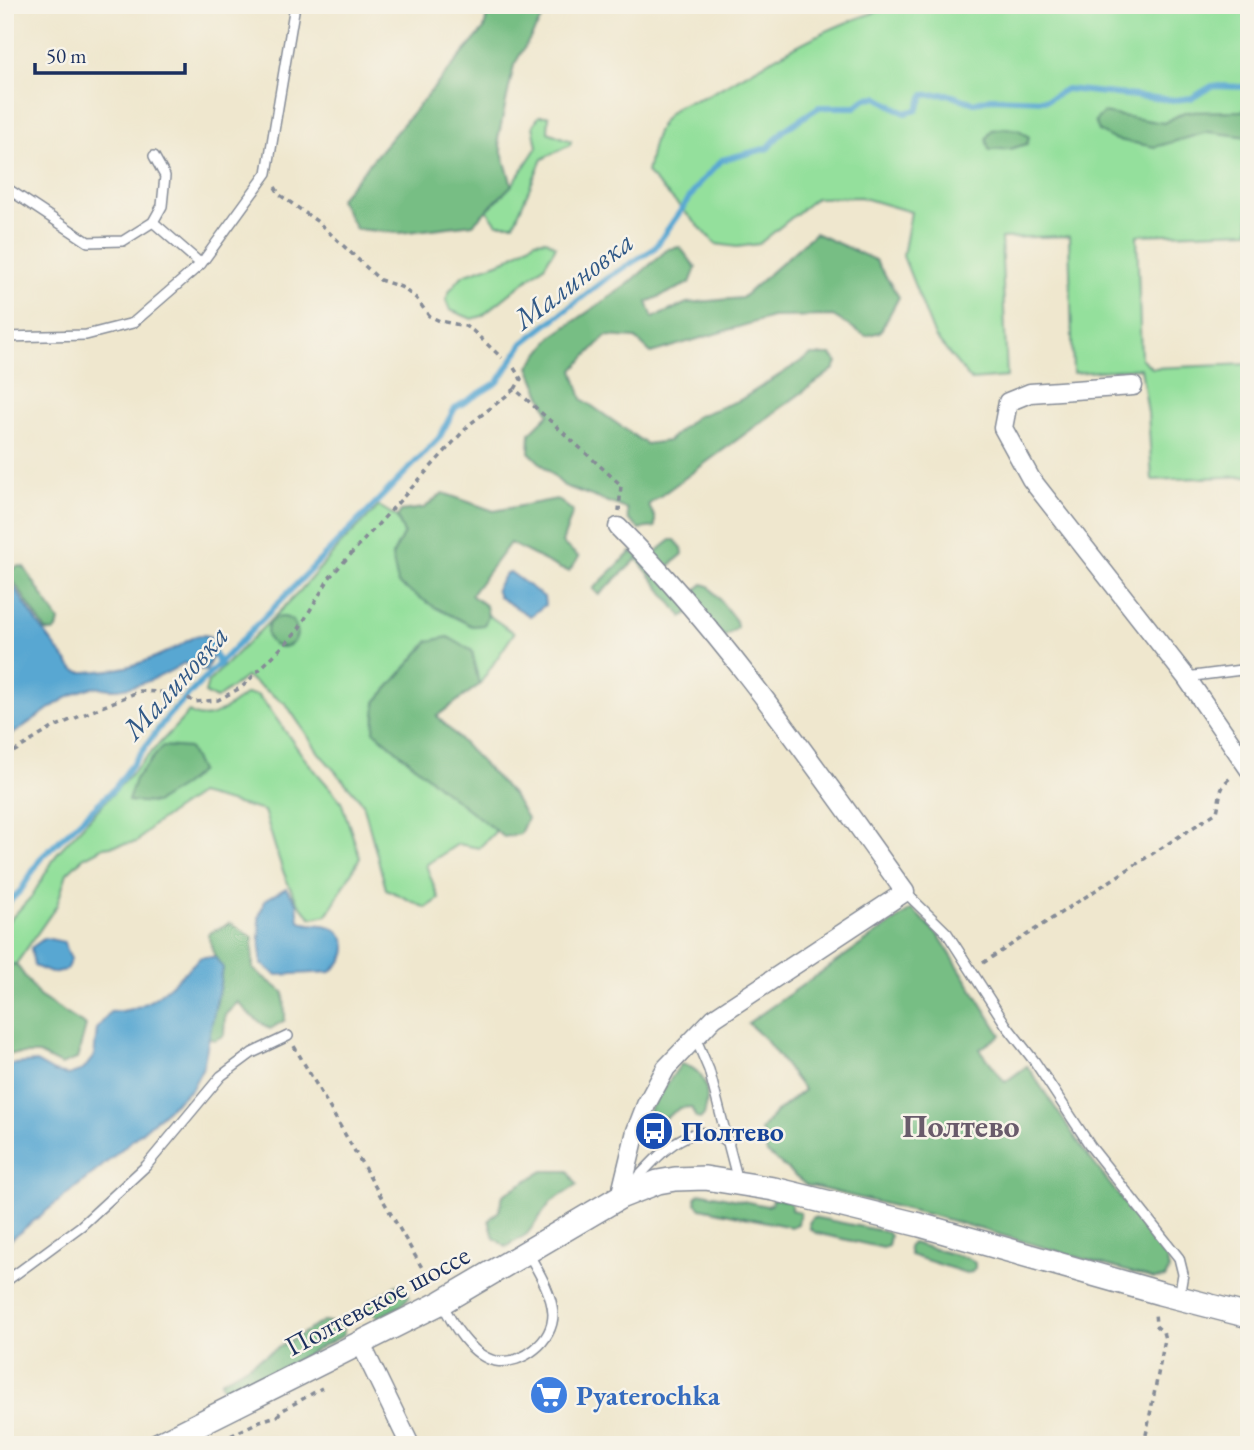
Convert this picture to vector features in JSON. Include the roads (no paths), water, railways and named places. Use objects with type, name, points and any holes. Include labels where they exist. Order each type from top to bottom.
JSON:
[{"type":"street","points":[[1133,386],[1030,393],[1008,402],[1003,428],[1031,479],[1186,677],[1248,768]]},
{"type":"street","points":[[618,527],[651,561],[765,697],[905,892],[714,1018],[666,1068],[646,1105],[629,1155],[620,1197]]},
{"type":"street","name":"Полтевское шоссе","points":[[157,1445],[442,1302],[620,1197],[658,1182],[675,1179],[705,1178],[774,1189],[920,1225],[1249,1316]]},
{"type":"street","points":[[361,1344],[410,1445]]},
{"type":"lane","points":[[5,337],[86,335],[133,323],[201,264],[267,173],[295,5]]},
{"type":"lane","points":[[5,187],[88,242],[123,241],[153,222],[162,206],[165,176],[154,156]]},
{"type":"lane","points":[[153,222],[201,264]]},
{"type":"lane","points":[[1186,677],[1249,669]]},
{"type":"lane","points":[[905,892],[947,933],[1006,1025],[1035,1062],[1091,1147],[1179,1258],[1183,1274],[1169,1296]]},
{"type":"lane","points":[[5,1282],[81,1226],[146,1166],[221,1076],[252,1053],[288,1036]]},
{"type":"lane","points":[[695,1037],[709,1070],[738,1182]]},
{"type":"lane","points":[[620,1197],[677,1139],[698,1133],[724,1139],[729,1143]]},
{"type":"lane","points":[[442,1302],[459,1333],[484,1356],[496,1361],[511,1360],[534,1350],[549,1335],[553,1312],[541,1276],[528,1252]]},
{"type":"water","points":[[510,572],[544,597],[545,605],[530,616],[499,597],[496,589],[505,574]]},
{"type":"water","points":[[5,573],[39,625],[76,670],[108,670],[138,664],[203,635],[213,638],[214,652],[206,671],[184,663],[161,676],[135,685],[118,689],[86,689],[57,704],[11,735],[5,736]]},
{"type":"water","points":[[286,888],[297,903],[299,921],[336,929],[342,936],[346,945],[345,954],[331,972],[276,975],[261,963],[259,917],[265,900]]},
{"type":"water","points":[[45,938],[64,942],[71,959],[66,970],[51,973],[34,966],[31,948]]},
{"type":"water","points":[[201,957],[215,957],[223,968],[203,1067],[192,1088],[100,1168],[5,1244],[5,1065],[36,1062],[54,1072],[68,1075],[83,1070],[94,1056],[97,1029],[110,1012],[125,1011],[150,1001]]},
{"type":"waterway","name":"Малиновка","points":[[5,906],[21,890],[41,858],[115,788],[168,716],[439,438],[455,408],[498,382],[523,343],[607,278],[654,249],[700,183],[722,160],[768,148],[784,130],[819,107],[855,107],[866,98],[877,97],[905,113],[917,110],[924,95],[947,94],[974,103],[991,98],[1047,100],[1066,89],[1175,100],[1192,98],[1212,86],[1249,87]]},
{"type":"waterway","points":[[214,652],[220,665]]},
{"type":"place","name":"Полтево","points":[[654,1131]]},
{"type":"place","name":"Pyaterochka","points":[[549,1395]]},
{"type":"district","name":"Полтево","points":[[961,1126]]}]
